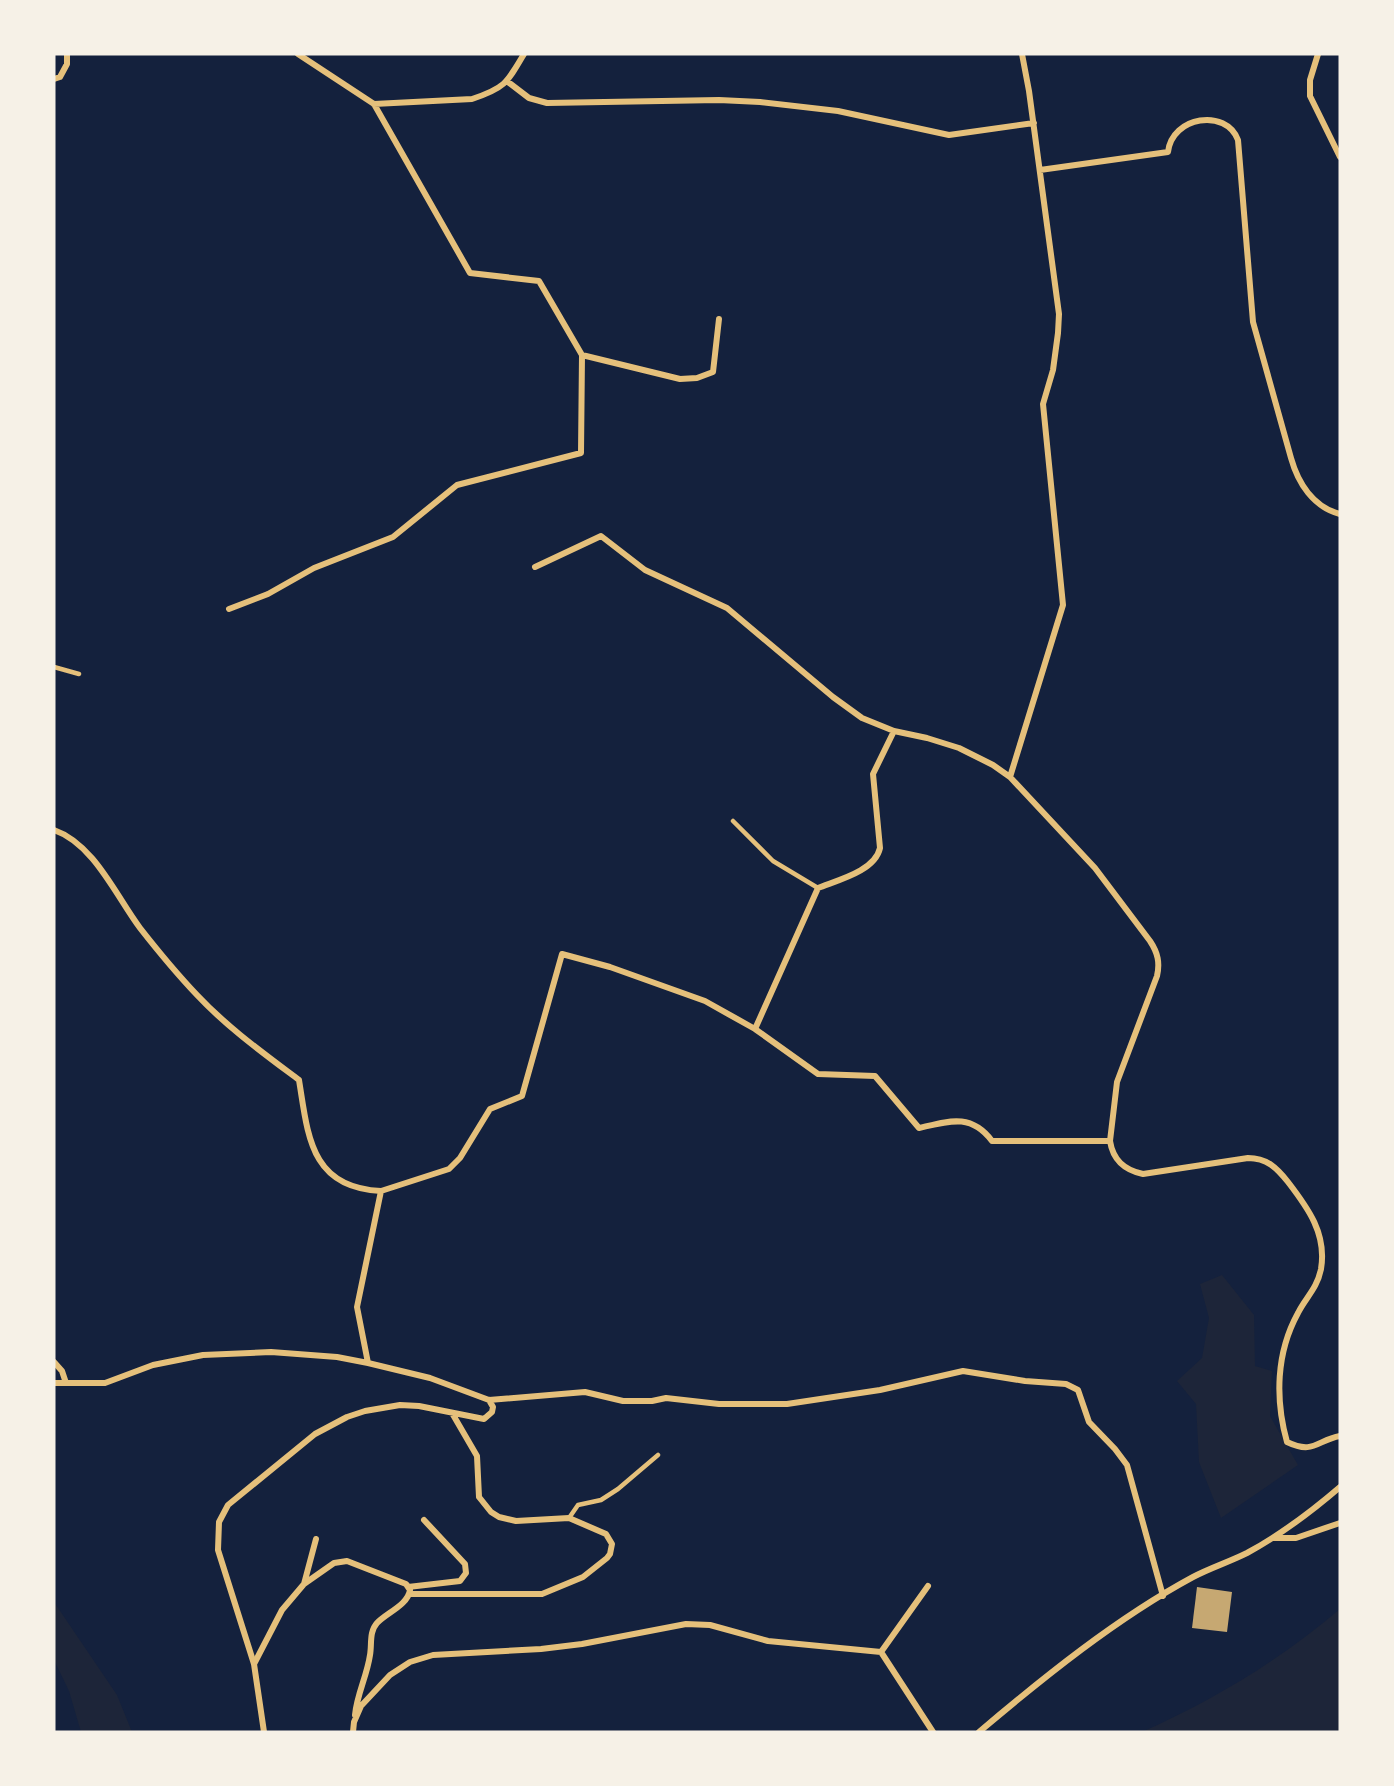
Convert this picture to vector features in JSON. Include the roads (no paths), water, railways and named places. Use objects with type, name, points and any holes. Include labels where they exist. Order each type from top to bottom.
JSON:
[{"type":"street","points":[[54,79],[60,77],[67,64],[67,54]]},
{"type":"street","points":[[228,609],[268,594],[314,568],[393,537],[457,485],[581,453],[582,355],[539,281],[470,273],[374,104],[298,54]]},
{"type":"street","points":[[374,104],[472,99],[508,82],[524,54]]},
{"type":"street","points":[[1010,777],[1063,605],[1042,405],[1053,370],[1058,342],[1059,314],[1034,123],[1022,54]]},
{"type":"street","points":[[1318,54],[1310,80],[1310,96],[1340,157]]},
{"type":"street","points":[[508,82],[529,98],[547,103],[719,100],[760,102],[838,111],[950,135],[1034,123]]},
{"type":"street","points":[[1040,170],[1168,152],[1169,144],[1177,130],[1191,122],[1219,122],[1231,128],[1238,141],[1253,322],[1294,470],[1306,491],[1327,509],[1340,514]]},
{"type":"street","points":[[582,355],[671,378],[697,378],[712,372],[719,319]]},
{"type":"street","points":[[536,567],[601,536],[645,570],[727,608],[862,718],[894,731],[959,748],[993,765],[1010,777],[1095,868],[1150,941],[1157,954],[1157,976],[1117,1082],[1111,1149],[1120,1164],[1135,1173],[1152,1174],[1255,1158],[1270,1163],[1283,1174],[1308,1209],[1315,1224],[1322,1246],[1322,1258],[1317,1281],[1298,1311],[1284,1349],[1279,1389],[1282,1424],[1287,1442],[1302,1447],[1317,1446],[1330,1438],[1340,1436]]},
{"type":"street","points":[[755,1029],[818,888],[871,865],[878,854],[880,848],[873,774],[894,731]]},
{"type":"street","points":[[54,830],[62,833],[92,856],[141,929],[197,994],[227,1024],[298,1080],[307,1134],[321,1164],[348,1184],[369,1191],[381,1191],[449,1169],[460,1158],[490,1109],[522,1096],[562,954],[610,967],[705,1001],[755,1029],[818,1074],[875,1076],[920,1128],[957,1120],[973,1124],[987,1134],[992,1141],[1110,1141]]},
{"type":"street","points":[[368,1362],[357,1307],[381,1191]]},
{"type":"street","points":[[54,1383],[105,1383],[153,1365],[178,1359],[220,1353],[271,1352],[368,1362],[430,1378],[489,1400],[585,1392],[623,1401],[652,1401],[666,1398],[719,1404],[787,1404],[880,1390],[963,1371],[1025,1381],[1071,1385],[1081,1394],[1089,1422],[1127,1465],[1163,1596]]},
{"type":"street","points":[[54,1362],[62,1371],[66,1383]]},
{"type":"street","points":[[264,1732],[254,1664],[218,1550],[219,1522],[228,1505],[315,1434],[347,1417],[374,1409],[400,1405],[419,1406],[484,1419],[492,1412],[493,1407],[489,1400]]},
{"type":"street","points":[[254,1664],[282,1610],[304,1584],[334,1563],[347,1561],[364,1566],[409,1591],[542,1594],[583,1577],[607,1558],[612,1544],[606,1533],[569,1518],[516,1521],[507,1520],[491,1512],[479,1497],[477,1456],[452,1413]]},
{"type":"street","points":[[979,1732],[1069,1660],[1163,1596],[1194,1577],[1273,1538],[1340,1487]]},
{"type":"street","points":[[409,1591],[460,1581],[466,1573],[465,1564],[424,1520]]},
{"type":"street","points":[[1273,1538],[1296,1538],[1340,1523]]},
{"type":"street","points":[[304,1584],[316,1539]]},
{"type":"street","points":[[881,1652],[928,1586]]},
{"type":"street","points":[[352,1732],[359,1692],[371,1653],[373,1628],[408,1598],[409,1591]]},
{"type":"street","points":[[354,1722],[367,1699],[390,1675],[410,1662],[433,1655],[541,1649],[594,1642],[686,1624],[711,1625],[768,1641],[881,1652]]},
{"type":"street","points":[[881,1652],[933,1732]]},
{"type":"lane","points":[[54,667],[79,674]]},
{"type":"lane","points":[[733,821],[773,861],[818,888]]},
{"type":"lane","points":[[569,1518],[578,1505],[601,1500],[618,1489],[658,1455]]}]
